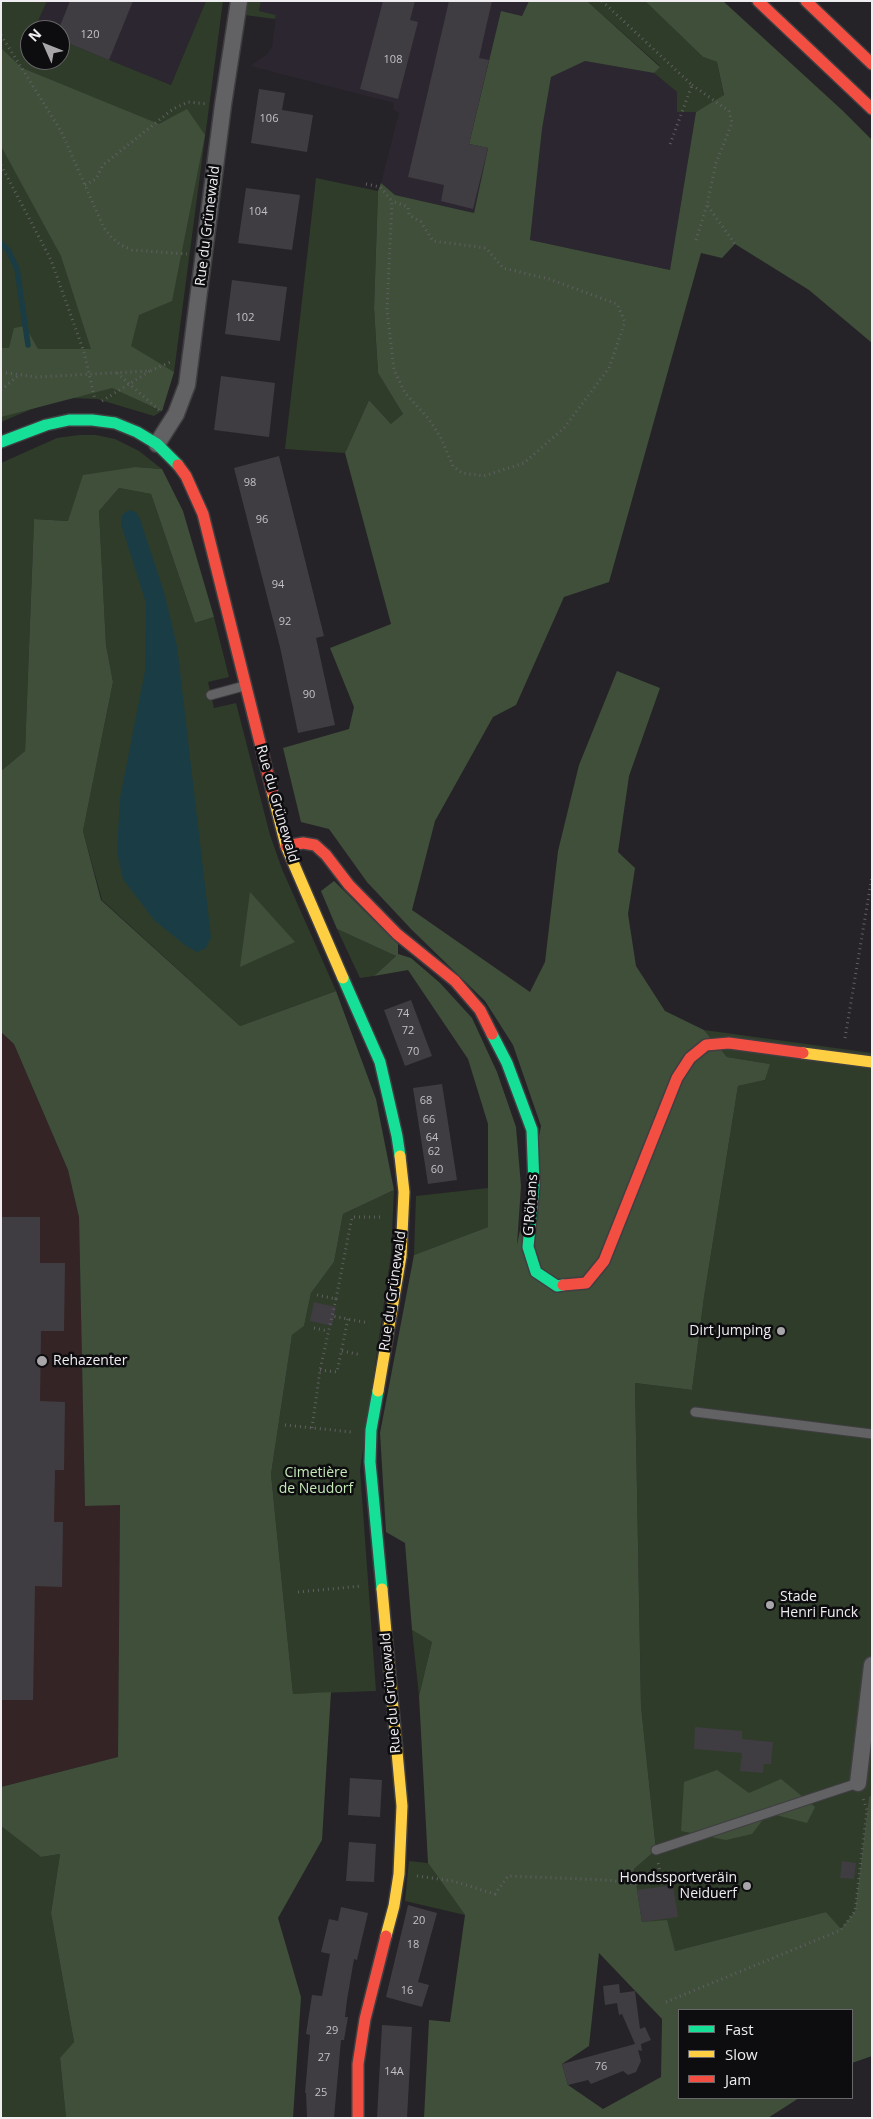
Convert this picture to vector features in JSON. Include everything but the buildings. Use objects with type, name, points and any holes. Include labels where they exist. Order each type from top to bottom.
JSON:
[{"type":"main road","points":[[758,1],[872,109]]},
{"type":"main road","points":[[806,1],[872,64]]},
{"type":"main road","name":"Rue du Grünewald","points":[[4,443],[46,425],[69,420],[115,423],[137,432],[157,444],[172,458],[186,476],[203,514],[286,846],[300,882],[380,1062],[397,1136],[404,1192],[401,1256],[371,1430],[370,1462],[402,1806],[399,1874],[394,1906],[365,2019],[358,2064],[358,2118]]},
{"type":"main road","name":"G'Röhans","points":[[286,846],[304,843],[315,845],[326,855],[349,886],[397,934],[455,980],[480,1010],[507,1063],[532,1130],[534,1186],[528,1247],[536,1272],[557,1286],[586,1283],[604,1261],[676,1078],[690,1058],[706,1045],[729,1043],[872,1062]]},
{"type":"street","name":"Rue du Grünewald","points":[[157,444],[176,414],[187,385],[223,105],[239,1]]},
{"type":"street","points":[[858,1783],[872,1665]]},
{"type":"lane","points":[[211,695],[245,686]]},
{"type":"lane","points":[[695,1412],[872,1434]]},
{"type":"lane","points":[[656,1850],[858,1783]]},
{"type":"path","points":[[602,1],[692,85],[729,111],[732,123],[716,163],[707,204],[696,240]]},
{"type":"path","points":[[1,35],[61,131],[104,228],[121,245],[132,250],[205,255]]},
{"type":"path","points":[[669,147],[692,85]]},
{"type":"path","points":[[85,186],[96,179],[103,165],[173,109],[188,102],[223,105]]},
{"type":"path","points":[[1,165],[51,260],[84,352],[96,405],[150,371],[192,353]]},
{"type":"path","points":[[366,184],[380,187],[392,201],[408,207],[409,215],[421,222],[432,241],[486,248],[503,268],[549,279],[617,304],[625,322],[610,368],[564,428],[524,463],[484,476],[462,473],[453,466],[441,438],[428,418],[405,393],[394,370],[387,310],[392,201]]},
{"type":"path","points":[[707,204],[735,244]]},
{"type":"path","points":[[1,372],[36,377],[150,371]]},
{"type":"path","points":[[117,373],[164,415]]},
{"type":"path","points":[[1,390],[20,375]]},
{"type":"path","points":[[842,1058],[872,876]]},
{"type":"path","points":[[312,1428],[320,1370],[352,1217],[402,1218]]},
{"type":"path","points":[[317,1295],[336,1299]]},
{"type":"path","points":[[332,1316],[389,1327]]},
{"type":"path","points":[[320,1370],[337,1372],[348,1319]]},
{"type":"path","points":[[314,1328],[328,1331]]},
{"type":"path","points":[[342,1351],[362,1355]]},
{"type":"path","points":[[284,1425],[328,1430]]},
{"type":"path","points":[[298,1592],[368,1585]]},
{"type":"path","points":[[666,2002],[840,1930],[855,1912],[869,1811],[858,1783]]},
{"type":"path","points":[[399,1874],[452,1881],[495,1894],[508,1876],[608,1880],[636,1884],[661,1877],[656,1850]]},
{"type":"shaded area","points":[[47,1],[206,1],[171,85],[70,44],[70,20],[38,20]]},
{"type":"shaded area","points":[[261,1],[529,1],[522,16],[501,11],[469,144],[488,148],[474,213],[395,195],[381,183],[399,113],[393,109],[394,103],[250,66],[266,55],[272,47],[276,15],[259,11]]},
{"type":"shaded area","points":[[585,61],[654,73],[677,92],[677,112],[696,112],[670,270],[530,240],[542,129],[551,77]]},
{"type":"shaded area","name":"Rehazenter","points":[[1,1032],[14,1044],[68,1170],[79,1217],[85,1506],[120,1504],[118,1757],[1,1787]]},
{"type":"green space","points":[[1,1],[47,1],[38,20],[20,20],[20,70],[70,70],[70,44],[171,85],[206,1],[223,1],[174,372],[162,411],[154,416],[97,399],[69,398],[32,409],[1,422]]},
{"type":"green space","points":[[248,1],[261,1],[259,11],[276,15],[275,19],[245,15]]},
{"type":"green space","points":[[529,1],[587,1],[660,67],[654,73],[585,61],[551,77],[542,129],[530,240],[670,270],[696,112],[724,95],[717,62],[703,57],[645,1],[723,1],[872,140],[872,343],[809,290],[735,244],[722,258],[701,253],[609,582],[564,597],[516,705],[493,717],[435,821],[412,910],[530,992],[545,962],[558,851],[579,765],[617,671],[660,688],[629,776],[618,852],[635,868],[628,914],[636,966],[665,1011],[704,1030],[727,1057],[770,1064],[765,1080],[738,1086],[704,1297],[692,1390],[635,1383],[641,1706],[656,1850],[634,1869],[642,1922],[667,1920],[675,1951],[826,1912],[841,1929],[855,1911],[869,1797],[872,1795],[872,2056],[853,2063],[853,2009],[678,2009],[678,2099],[797,2099],[768,2118],[424,2118],[429,2020],[450,2022],[465,1915],[428,1863],[419,1696],[432,1642],[412,1630],[405,1543],[386,1532],[380,1433],[414,1255],[488,1227],[488,1124],[468,1059],[408,970],[374,976],[396,956],[337,929],[321,891],[334,881],[398,944],[398,954],[411,958],[440,983],[472,1018],[497,1072],[516,1127],[521,1186],[517,1245],[541,1126],[513,1045],[485,1001],[411,929],[367,882],[329,829],[301,822],[283,748],[349,729],[354,707],[330,648],[391,624],[345,453],[369,400],[391,424],[403,414],[378,373],[374,308],[378,191],[381,183],[395,195],[474,213],[488,148],[469,144],[501,11],[522,16]],"holes":[[[599,1953],[662,2019],[661,2077],[603,2109],[568,2085],[562,2064],[589,2046]]]},
{"type":"green space","points":[[587,1],[645,1],[703,57],[717,62],[724,96],[696,112],[677,112],[677,92],[654,73],[660,66]]},
{"type":"green space","points":[[1,48],[20,66],[20,70],[27,70],[159,124],[187,109],[205,135],[172,301],[139,315],[131,346],[174,372],[162,411],[112,388],[1,417],[1,348],[9,348],[14,328],[25,326],[38,349],[91,349],[61,256],[1,146]]},
{"type":"green space","points":[[316,178],[378,191],[374,308],[378,373],[403,414],[392,425],[369,400],[345,453],[285,449]]},
{"type":"green space","points":[[96,435],[115,439],[139,451],[162,469],[136,467],[68,521],[34,519],[25,751],[1,771],[1,463],[57,438]]},
{"type":"green space","points":[[136,467],[162,469],[183,511],[214,617],[195,623],[151,494],[119,488],[99,511],[106,645],[113,682],[83,831],[101,900],[240,1026],[336,991],[376,1099],[394,1190],[343,1214],[334,1262],[311,1293],[304,1326],[292,1335],[271,1474],[293,1694],[331,1692],[322,1840],[278,1918],[301,1997],[293,2118],[66,2118],[60,2058],[74,2042],[51,1913],[60,1854],[41,1857],[1,1826],[1,1787],[118,1757],[120,1505],[85,1506],[79,1217],[68,1170],[14,1044],[1,1032],[1,771],[25,751],[34,519],[68,521],[83,475]]},
{"type":"green space","points":[[119,488],[151,494],[195,623],[214,617],[229,677],[208,682],[214,708],[236,703],[270,835],[282,869],[336,991],[240,1026],[102,900],[83,831],[113,682],[106,645],[99,511]]},
{"type":"green space","points":[[250,892],[295,942],[240,967]]},
{"type":"green space","points":[[337,929],[396,956],[374,976],[360,978]]},
{"type":"green space","points":[[704,1030],[872,1053],[872,1795],[869,1798],[855,1911],[841,1930],[826,1912],[675,1951],[642,1922],[634,1869],[656,1850],[641,1706],[635,1383],[692,1390],[704,1297],[738,1086],[765,1080],[769,1064],[727,1057]]},
{"type":"green space","points":[[488,1188],[488,1227],[414,1255],[416,1196]]},
{"type":"green space","name":"Cimetière de Neudorf","points":[[394,1190],[391,1254],[360,1470],[376,1691],[293,1694],[271,1474],[292,1335],[304,1326],[311,1293],[334,1262],[343,1214]]},
{"type":"green space","points":[[412,1630],[432,1642],[419,1696]]},
{"type":"green space","points":[[717,1770],[749,1793],[781,1779],[815,1807],[807,1823],[768,1813],[752,1834],[726,1840],[681,1831],[684,1782]]},
{"type":"green space","points":[[1,1826],[41,1857],[60,1854],[51,1913],[74,2042],[60,2059],[66,2118],[1,2118]]},
{"type":"green space","points":[[409,1861],[428,1863],[465,1915],[405,1901]]},
{"type":"water","points":[[131,510],[137,513],[140,519],[164,592],[177,646],[211,937],[206,948],[197,952],[186,946],[154,920],[123,879],[117,852],[120,798],[145,671],[146,603],[121,524],[121,517],[125,512]]},
{"type":"waterway","points":[[1,243],[8,250],[17,269],[28,345]]},
{"type":"traffic: fast","points":[[1,442],[46,425],[69,420],[92,420],[115,423],[137,432],[157,444],[178,465]]},
{"type":"traffic: fast","points":[[343,978],[380,1062],[400,1156]]},
{"type":"traffic: fast","points":[[492,1034],[507,1063],[532,1130],[534,1186],[528,1247],[536,1272],[557,1286],[563,1285]]},
{"type":"traffic: fast","points":[[378,1391],[371,1430],[370,1462],[382,1589]]},
{"type":"traffic: slow","points":[[272,791],[286,846],[343,978]]},
{"type":"traffic: slow","points":[[803,1053],[872,1062]]},
{"type":"traffic: slow","points":[[378,1391],[401,1256],[404,1192],[400,1156]]},
{"type":"traffic: slow","points":[[382,1589],[402,1806],[399,1874],[394,1906],[386,1936]]},
{"type":"traffic: jam","points":[[758,1],[872,109]]},
{"type":"traffic: jam","points":[[806,1],[872,64]]},
{"type":"traffic: jam","points":[[178,465],[186,476],[203,514],[272,791]]},
{"type":"traffic: jam","points":[[286,846],[303,843],[315,845],[326,855],[349,885],[397,934],[455,981],[480,1010],[492,1034]]},
{"type":"traffic: jam","points":[[563,1285],[586,1283],[604,1261],[677,1078],[690,1058],[706,1045],[729,1043],[803,1053]]},
{"type":"traffic: jam","points":[[358,2118],[358,2064],[365,2019],[386,1936]]},
{"type":"place","name":"Dirt Jumping","points":[[781,1331]]},
{"type":"place","name":"Rehazenter","points":[[42,1361]]},
{"type":"place","name":"Stade Henri Funck","points":[[770,1605]]},
{"type":"place","name":"Hondssportveräin Neiduerf","points":[[747,1886]]}]
